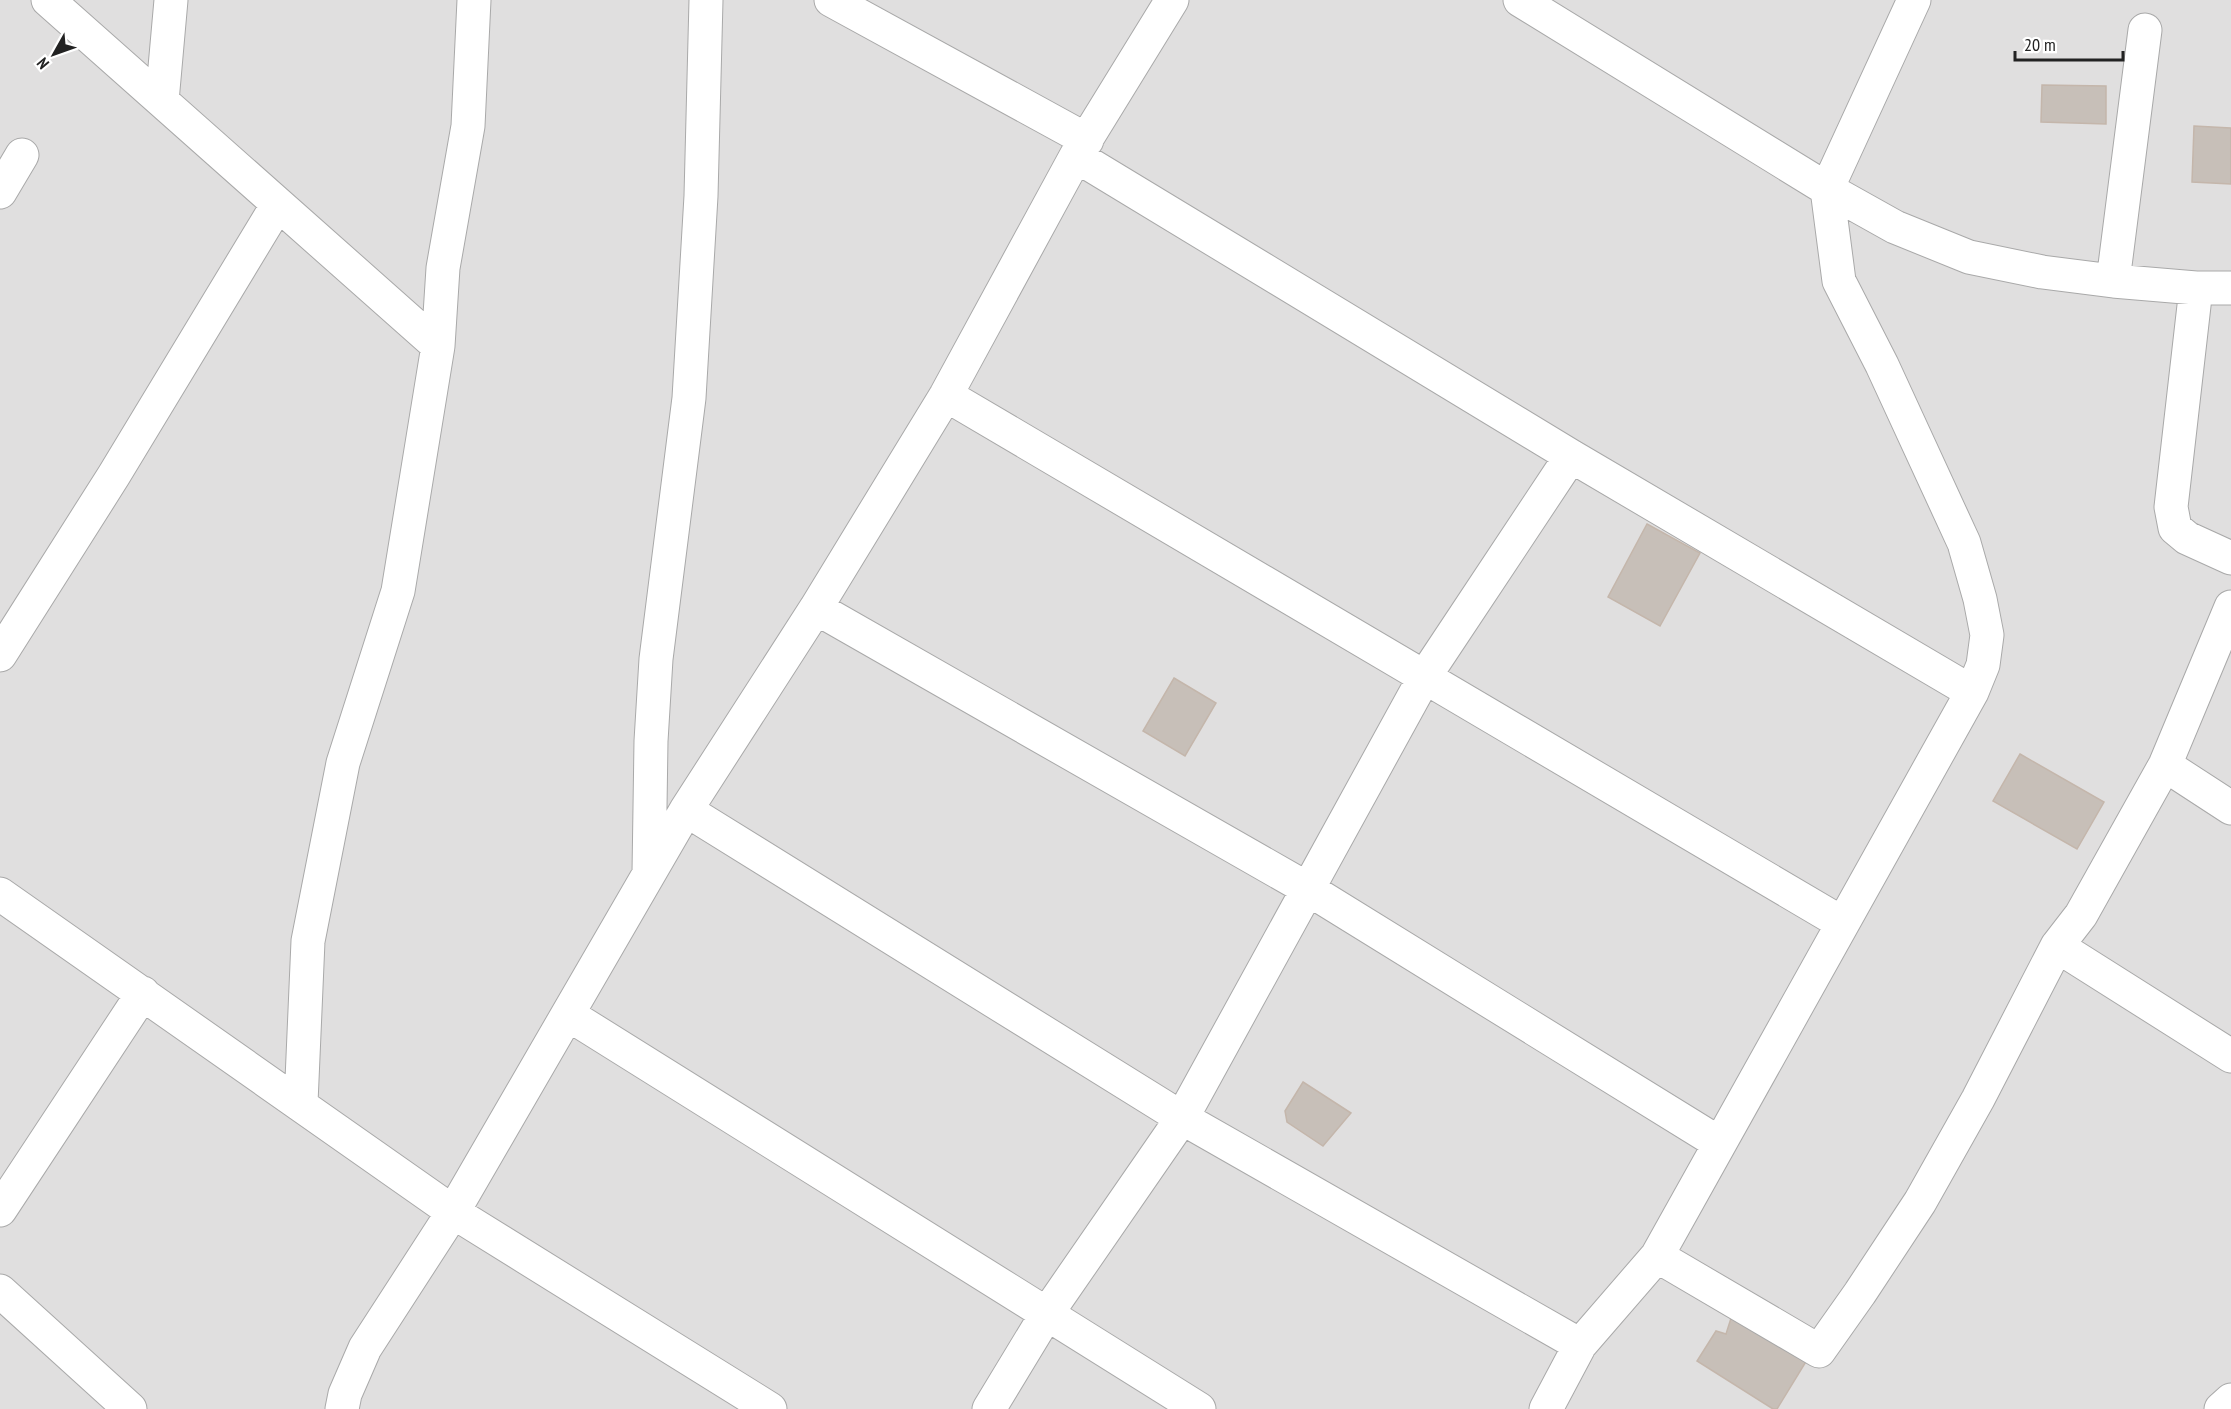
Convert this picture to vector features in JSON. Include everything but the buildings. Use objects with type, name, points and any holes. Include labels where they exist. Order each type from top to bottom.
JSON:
[{"type":"street","points":[[48,0],[438,346]]},
{"type":"street","points":[[162,101],[171,0]]},
{"type":"street","points":[[301,1103],[308,940],[343,763],[398,591],[438,346],[443,268],[468,126],[474,0]]},
{"type":"street","points":[[649,875],[651,741],[656,659],[689,398],[700,196],[706,0]]},
{"type":"street","points":[[831,0],[1081,148],[1571,456],[1972,692]]},
{"type":"street","points":[[342,1409],[345,1394],[365,1348],[453,1212],[686,810],[816,608],[946,395],[1081,148],[1172,0]]},
{"type":"street","points":[[1520,0],[1827,189],[1895,227],[1969,257],[2042,272],[2113,281],[2196,288],[2231,288]]},
{"type":"street","points":[[1546,1409],[1580,1345],[1657,1256],[1972,692],[1983,665],[1987,635],[1980,599],[1964,543],[1882,365],[1839,281],[1827,189],[1914,0]]},
{"type":"street","points":[[2113,281],[2145,30]]},
{"type":"street","points":[[0,192],[22,155]]},
{"type":"street","points":[[0,655],[114,476],[278,204]]},
{"type":"street","points":[[2196,288],[2171,507],[2175,528],[2187,538],[2231,558]]},
{"type":"street","points":[[946,395],[1842,923]]},
{"type":"street","points":[[988,1409],[1046,1314],[1182,1118],[1425,676],[1571,456]]},
{"type":"street","points":[[816,608],[1308,890],[1719,1143]]},
{"type":"street","points":[[1657,1256],[1819,1351],[1920,1202],[1978,1099],[2056,946],[2081,915],[2165,765],[2231,608]]},
{"type":"street","points":[[2165,765],[2231,808]]},
{"type":"street","points":[[686,810],[1182,1118],[1580,1345]]},
{"type":"street","points":[[0,894],[301,1103],[453,1212],[770,1409]]},
{"type":"street","points":[[2056,946],[2231,1056]]},
{"type":"street","points":[[0,1210],[143,993]]},
{"type":"street","points":[[569,1015],[1198,1409]]},
{"type":"street","points":[[0,1291],[130,1409]]},
{"type":"street","points":[[2221,1409],[2231,1400]]},
{"type":"shaded area","points":[[0,0],[2231,0],[2231,1409],[0,1409]]}]
